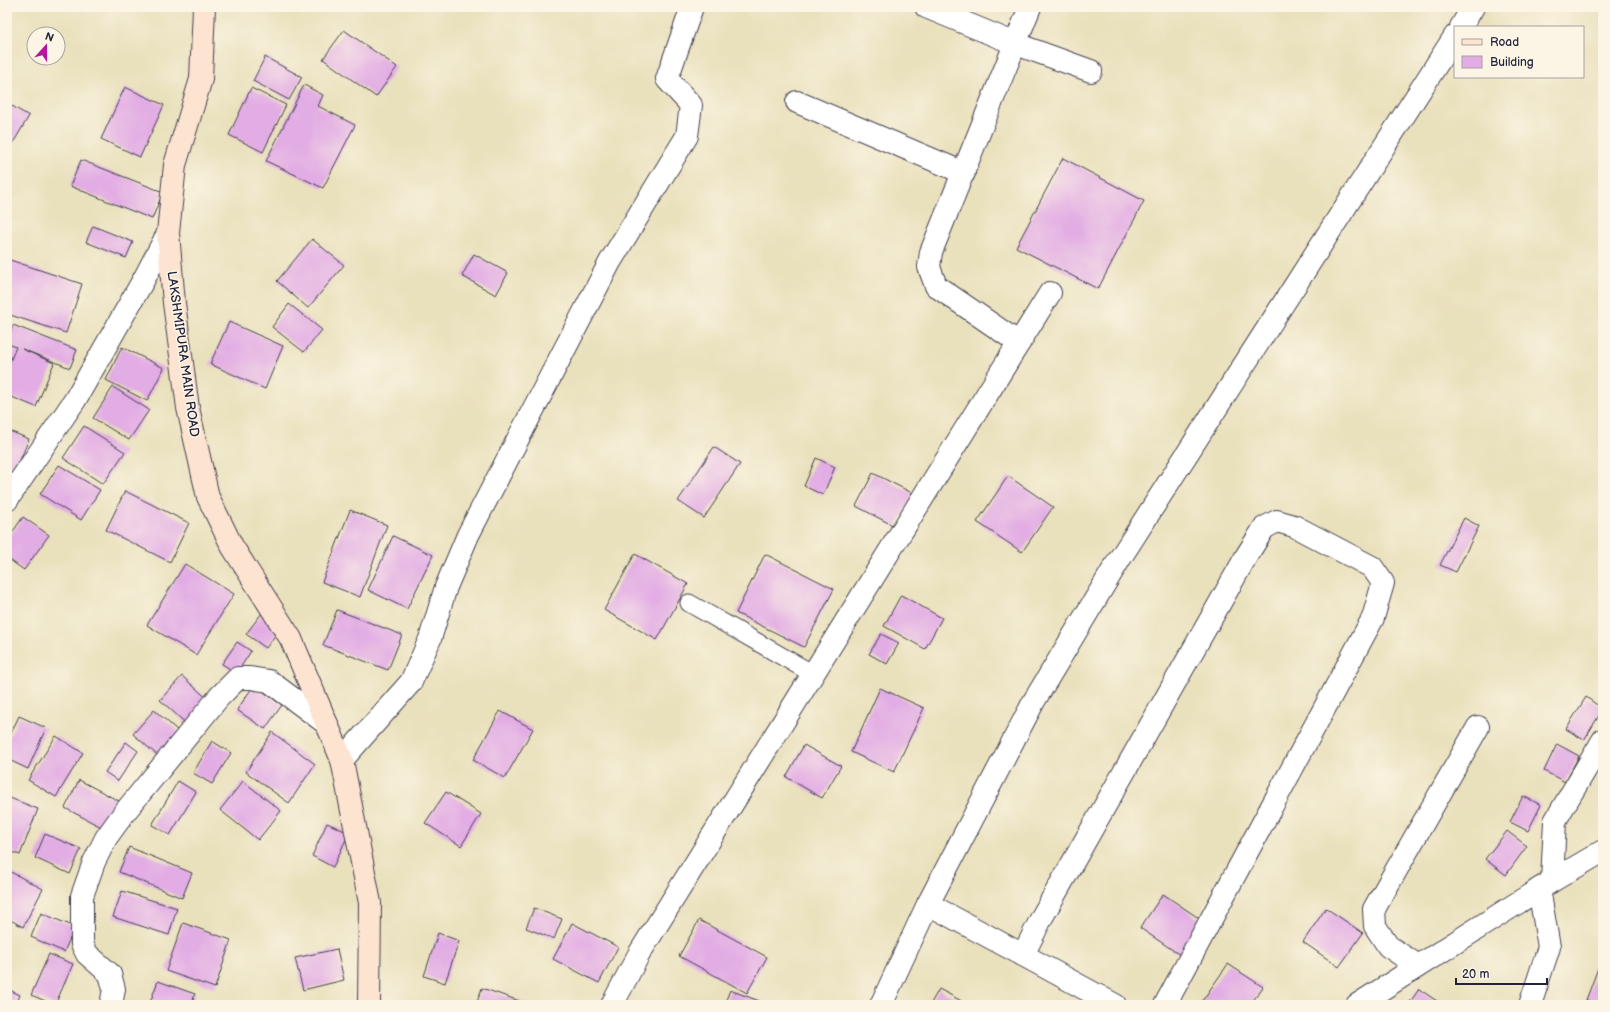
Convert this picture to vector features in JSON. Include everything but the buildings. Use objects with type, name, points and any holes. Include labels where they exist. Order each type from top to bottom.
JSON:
[{"type":"main road","name":"LAKSHMIPURA MAIN ROAD","points":[[204,7],[201,79],[175,165],[168,233],[174,303],[188,408],[208,498],[232,546],[291,639],[342,760],[370,903],[369,1005]]},
{"type":"street","points":[[342,760],[412,682],[430,639],[446,588],[468,535],[610,262],[687,136],[691,105],[667,79],[692,7]]},
{"type":"street","points":[[926,7],[1016,44],[1091,71]]},
{"type":"street","points":[[1019,343],[936,286],[929,267],[931,252],[1030,7]]},
{"type":"street","points":[[1462,26],[1473,7]]},
{"type":"street","points":[[881,1005],[928,904],[1034,701],[1119,560],[1454,38]]},
{"type":"street","points":[[797,102],[964,172]]},
{"type":"street","points":[[7,500],[75,400],[144,279],[168,233]]},
{"type":"street","points":[[612,1005],[639,954],[1050,293]]},
{"type":"street","points":[[1023,955],[1042,917],[1246,555],[1264,528],[1277,520],[1294,526],[1372,567],[1383,583],[1373,618],[1165,1005]]},
{"type":"street","points":[[111,1005],[114,989],[110,974],[87,954],[82,944],[82,896],[94,862],[106,838],[124,813],[219,697],[238,678],[268,681],[327,724]]},
{"type":"street","points":[[1418,966],[1388,946],[1375,926],[1374,909],[1478,727]]},
{"type":"street","points":[[1530,1005],[1549,947],[1546,885],[1555,821],[1603,740]]},
{"type":"street","points":[[1358,1005],[1546,885],[1603,851]]},
{"type":"street","points":[[928,904],[1115,1005]]},
{"type":"lane","points":[[689,603],[813,674]]}]
